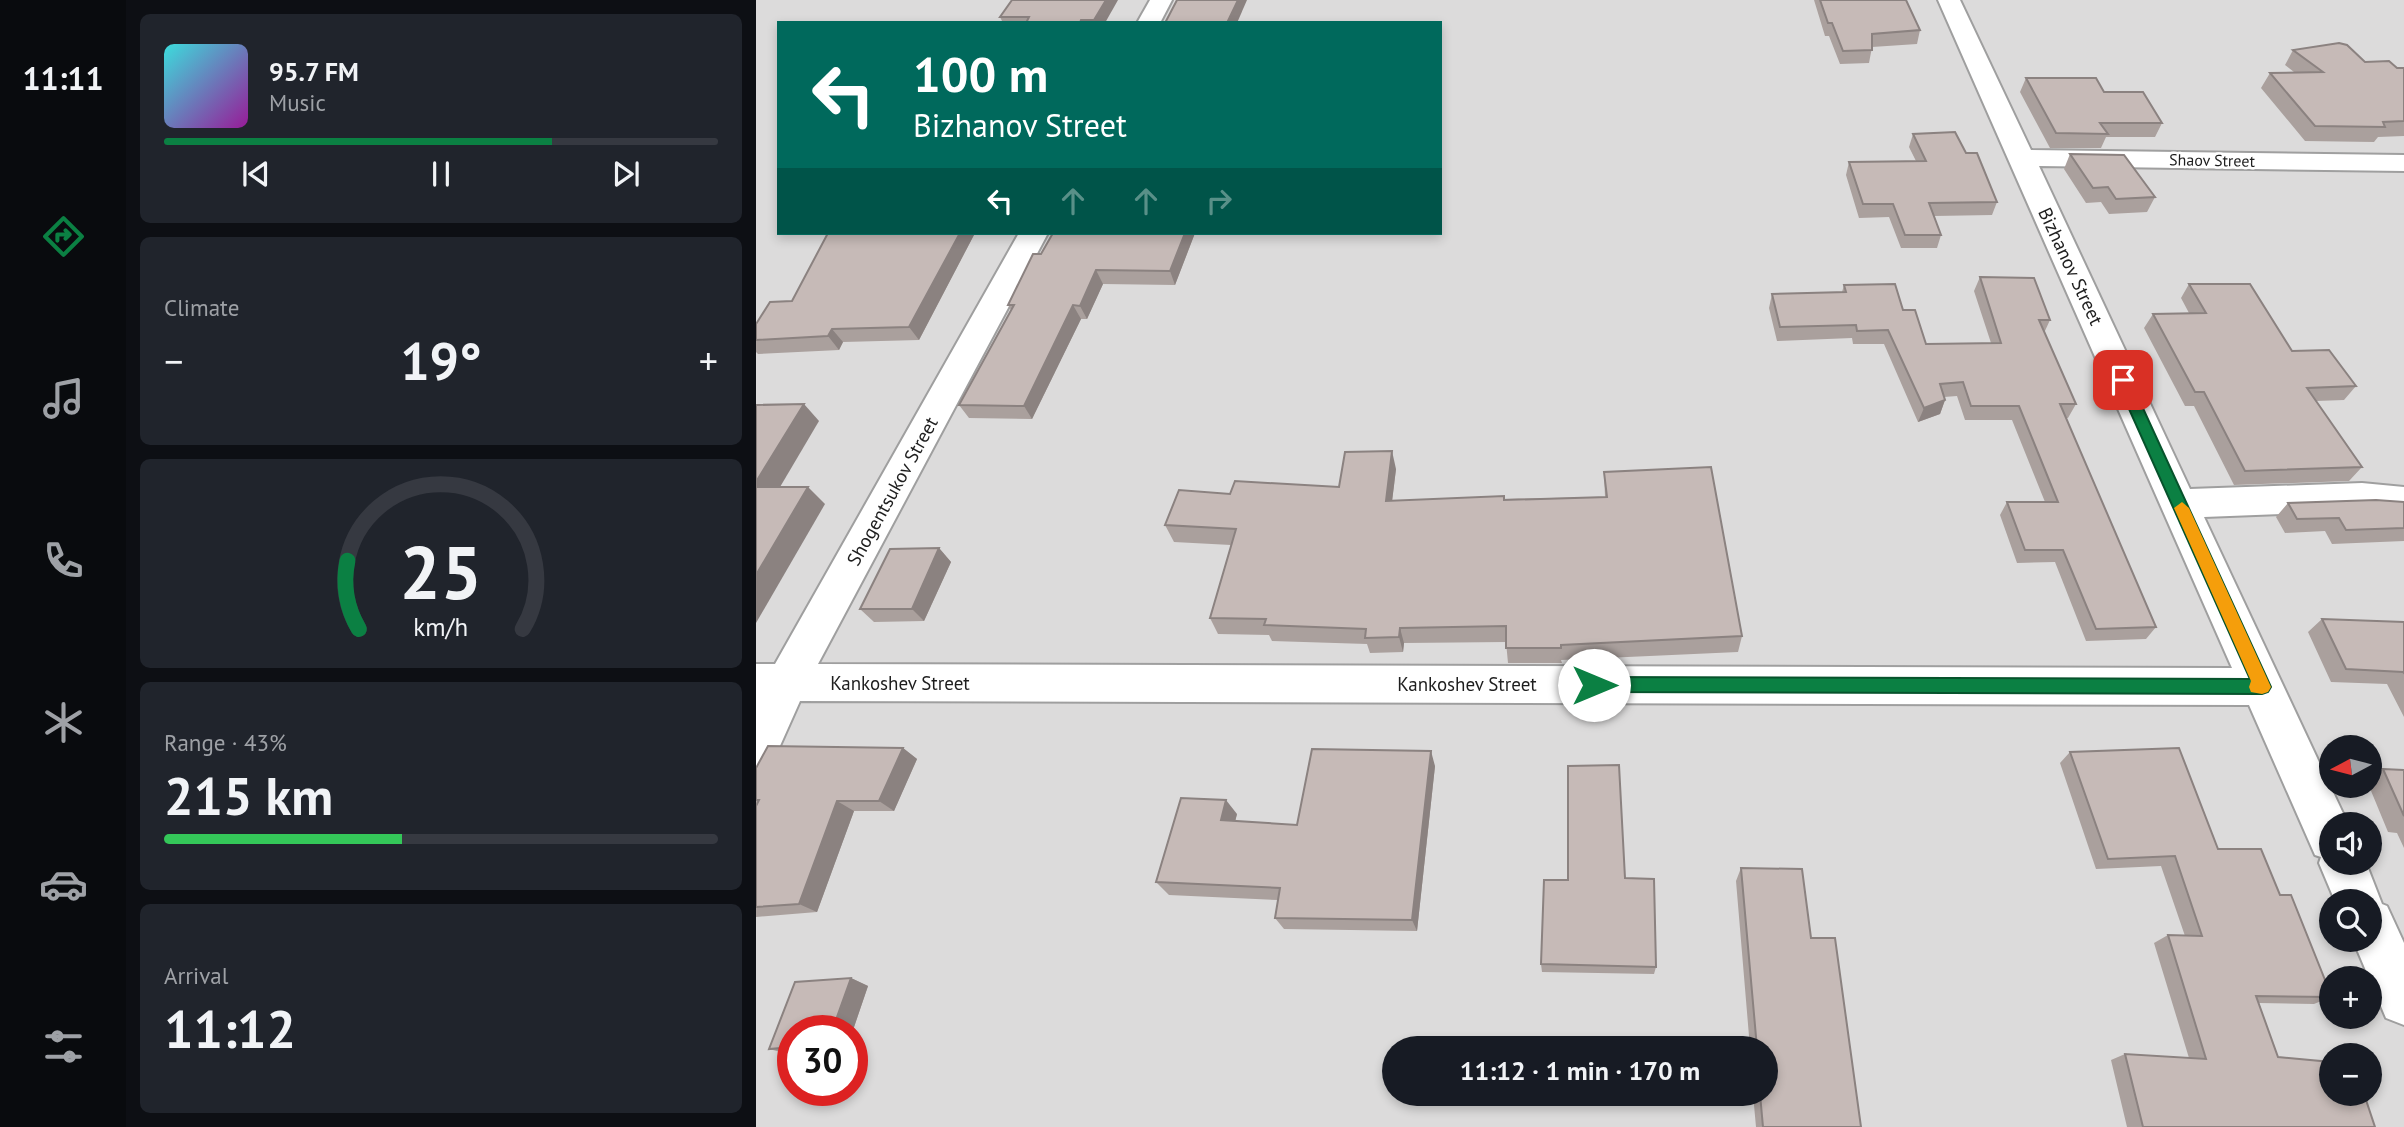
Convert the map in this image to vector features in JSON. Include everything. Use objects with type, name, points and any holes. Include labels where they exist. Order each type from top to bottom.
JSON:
[{"type":"street","points":[[1149,21],[1161,0]]},
{"type":"street","name":"Bizhanov Street","points":[[1949,0],[2319,813]]},
{"type":"street","name":"Shaov Street","points":[[2021,158],[2404,163]]},
{"type":"street","name":"Shogentsukov Street","points":[[756,752],[771,682],[1032,235]]},
{"type":"street","points":[[2180,504],[2362,497],[2404,501]]},
{"type":"street","name":"Kankoshev Street","points":[[771,682],[2262,687]]},
{"type":"street","points":[[2382,950],[2404,1000]]},
{"type":"shaded area","points":[[756,0],[2404,0],[2404,1127],[756,1127]]},
{"type":"building","points":[[1012,0],[1106,0],[1094,20],[1027,21],[1029,17],[1000,17]]},
{"type":"building","points":[[1177,0],[1238,0],[1228,21],[1166,21]]},
{"type":"building","points":[[1820,0],[1906,0],[1920,30],[1872,34],[1872,50],[1843,51],[1832,23],[1828,23]]},
{"type":"building","points":[[2339,43],[2347,45],[2365,62],[2389,61],[2397,68],[2404,68],[2404,121],[2383,122],[2385,127],[2315,126],[2270,73],[2323,72],[2293,50]]},
{"type":"building","points":[[2026,78],[2096,78],[2104,92],[2143,92],[2162,123],[2100,123],[2108,134],[2056,133]]},
{"type":"building","points":[[1955,132],[1966,153],[1977,153],[1997,202],[1929,203],[1941,235],[1905,235],[1893,204],[1863,204],[1849,162],[1926,161],[1913,134]]},
{"type":"building","points":[[2070,154],[2124,155],[2155,197],[2116,199],[2108,187],[2093,188]]},
{"type":"building","points":[[827,235],[959,235],[909,327],[832,329],[828,336],[756,340],[756,324],[770,302],[792,301]]},
{"type":"building","points":[[1052,235],[1184,235],[1170,271],[1096,270],[1080,306],[1073,305],[1024,406],[959,405],[1014,305],[1008,305],[1033,254],[1041,254]]},
{"type":"building","points":[[1980,277],[2034,278],[2050,320],[2039,320],[2076,404],[2060,404],[2156,627],[2096,629],[2063,550],[2025,550],[2007,502],[2058,502],[2019,406],[1971,406],[1963,382],[1940,384],[1945,400],[1924,408],[1888,330],[1857,331],[1856,325],[1780,327],[1772,294],[1846,292],[1844,285],[1895,284],[1903,310],[1915,310],[1926,344],[2001,343]]},
{"type":"building","points":[[2189,284],[2250,284],[2292,351],[2329,350],[2356,386],[2307,388],[2362,467],[2245,471],[2204,392],[2195,392],[2153,314],[2206,313]]},
{"type":"building","points":[[804,404],[756,482],[756,405]]},
{"type":"building","points":[[1392,451],[1386,501],[1504,496],[1504,500],[1607,497],[1604,472],[1711,467],[1742,636],[1561,645],[1561,648],[1506,648],[1506,626],[1400,628],[1399,637],[1365,638],[1366,629],[1264,625],[1266,619],[1210,618],[1236,529],[1165,525],[1179,490],[1230,494],[1235,481],[1339,487],[1345,452]]},
{"type":"building","points":[[756,487],[808,487],[756,575]]},
{"type":"building","points":[[2376,500],[2404,502],[2404,528],[2346,530],[2339,518],[2297,519],[2288,503]]},
{"type":"building","points":[[939,548],[912,609],[860,609],[890,549]]},
{"type":"building","points":[[2322,619],[2404,622],[2404,673],[2346,669]]},
{"type":"building","points":[[768,746],[903,748],[879,801],[837,801],[799,904],[756,907],[756,806],[759,800],[756,800],[756,768]]},
{"type":"building","points":[[2179,748],[2218,849],[2261,849],[2280,895],[2291,895],[2319,966],[2319,997],[2256,996],[2278,1057],[2319,1061],[2319,1106],[2368,1106],[2375,1127],[2143,1127],[2125,1054],[2206,1059],[2168,935],[2202,936],[2175,856],[2108,859],[2070,752]]},
{"type":"building","points":[[1312,749],[1431,751],[1412,920],[1275,918],[1280,888],[1156,882],[1181,798],[1226,800],[1221,820],[1297,825]]},
{"type":"building","points":[[1619,765],[1625,878],[1654,879],[1656,967],[1541,964],[1544,880],[1568,880],[1568,766]]},
{"type":"building","points":[[2383,769],[2404,770],[2404,816]]},
{"type":"building","points":[[1741,868],[1802,869],[1811,938],[1835,938],[1861,1127],[1763,1127],[1761,1106],[1778,1106],[1778,1036],[1756,1036]]},
{"type":"building","points":[[851,978],[838,1015],[782,1015],[795,982]]},
{"type":"building","points":[[777,1028],[777,1048],[769,1049]]},
{"type":"slow traffic","points":[[2182,508],[2262,687],[2257,687]]},
{"type":"route","points":[[1594,685],[2262,687],[2123,380]]}]
